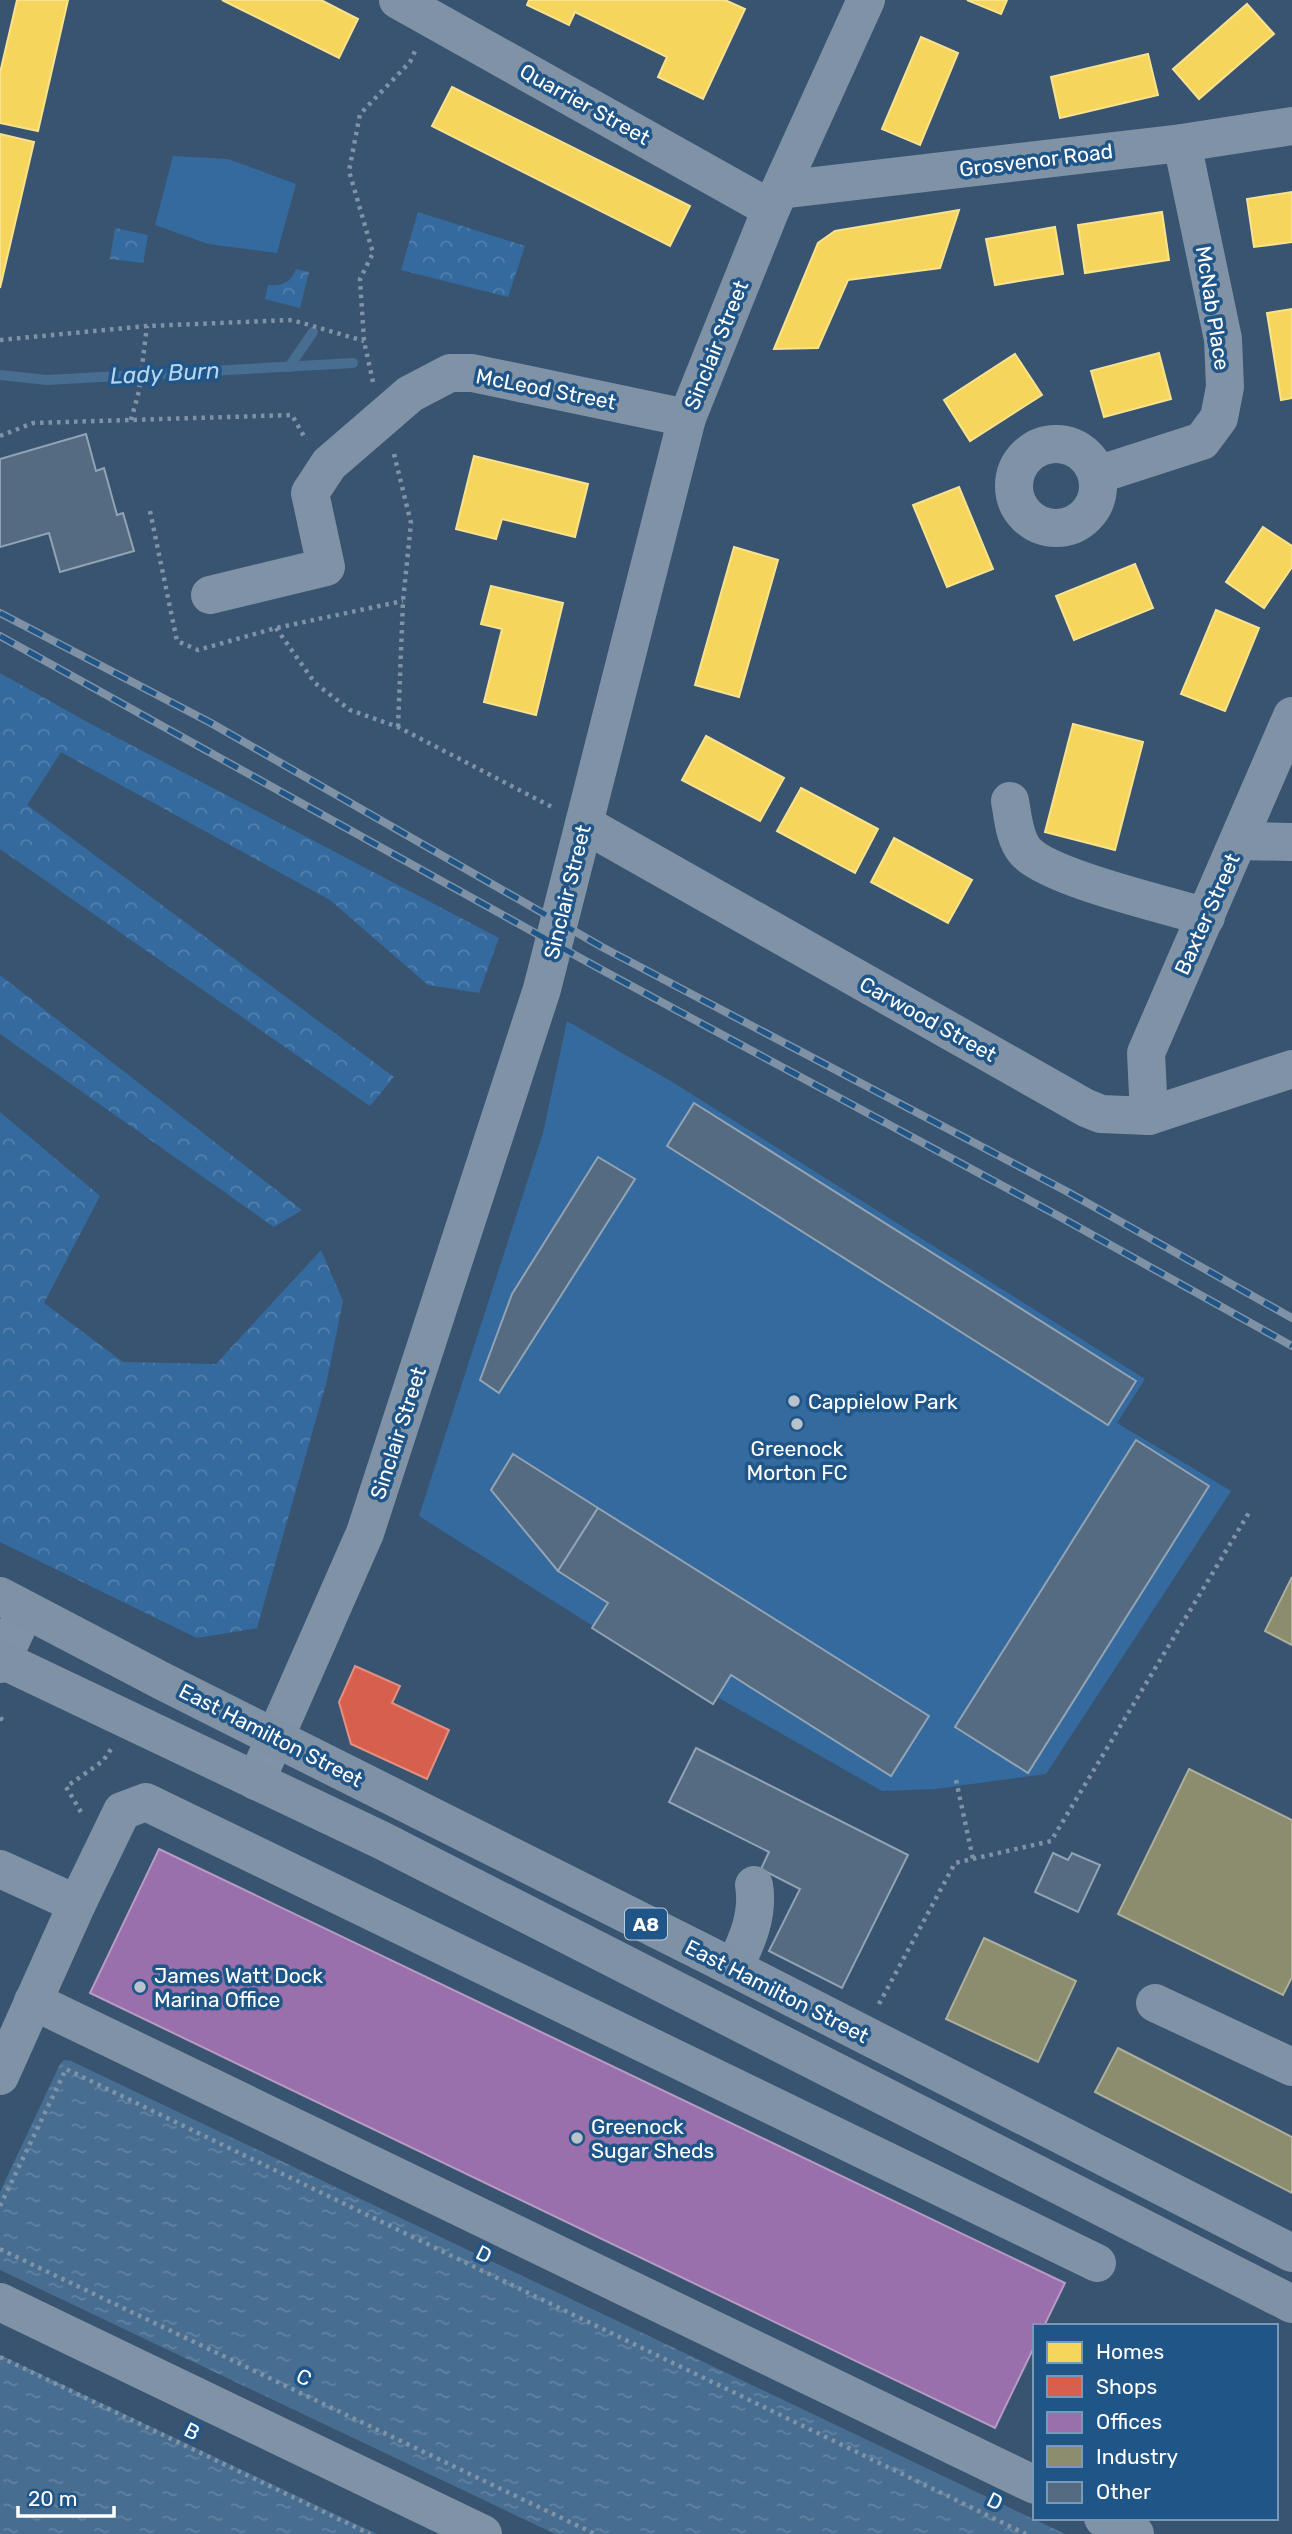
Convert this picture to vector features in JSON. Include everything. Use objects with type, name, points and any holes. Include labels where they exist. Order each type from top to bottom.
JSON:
[{"type":"highway","name":"East Hamilton Street","points":[[13,1604],[1292,2253]]},
{"type":"highway","name":"A8","points":[[1,1661],[381,1840],[1292,2304]]},
{"type":"highway","points":[[930,2120],[952,2080]]},
{"type":"street","name":"Quarrier Street","points":[[398,0],[776,199]]},
{"type":"street","name":"Sinclair Street","points":[[256,1781],[365,1533],[542,989],[687,418],[776,199],[866,0]]},
{"type":"street","name":"Grosvenor Road","points":[[776,199],[1292,126]]},
{"type":"street","name":"McNab Place","points":[[1097,475],[1202,441],[1219,418],[1225,387],[1223,339],[1182,143]]},
{"type":"street","name":"McLeod Street","points":[[210,595],[326,567],[310,493],[329,464],[383,415],[410,394],[450,373],[472,373],[687,418]]},
{"type":"street","name":"Baxter Street","points":[[1149,1116],[1146,1053],[1292,716]]},
{"type":"street","points":[[1010,800],[1017,839],[1026,852],[1038,862],[1090,884],[1206,916]]},
{"type":"street","name":"Carwood Street","points":[[584,824],[1086,1108],[1101,1114],[1149,1116],[1292,1069]]},
{"type":"street","points":[[1240,841],[1292,842]]},
{"type":"street","points":[[1,1661],[13,1604]]},
{"type":"street","points":[[0,2076],[122,1811],[146,1802],[1097,2263]]},
{"type":"street","points":[[0,1869],[77,1904]]},
{"type":"street","points":[[734,1968],[752,1930],[756,1897],[754,1885]]},
{"type":"street","points":[[33,2001],[1033,2484]]},
{"type":"street","points":[[1155,2003],[1292,2067]]},
{"type":"street","points":[[0,2302],[483,2534]]},
{"type":"street","points":[[1107,2520],[1135,2534]]},
{"type":"path","points":[[398,727],[411,523],[369,370],[359,279],[373,253],[349,171],[360,114],[410,62],[432,19]]},
{"type":"path","points":[[0,340],[147,327],[292,320],[364,341]]},
{"type":"path","points":[[131,420],[139,391],[147,327]]},
{"type":"path","points":[[0,436],[33,422],[292,415],[316,459],[329,464]]},
{"type":"path","points":[[404,601],[276,628],[315,683],[350,710],[398,727],[584,824]]},
{"type":"path","points":[[862,2035],[955,1863],[1051,1841],[1250,1511]]},
{"type":"path","points":[[0,1718],[6,1722]]},
{"type":"path","points":[[93,1768],[103,1761]]},
{"type":"path","points":[[956,1780],[973,1859]]},
{"type":"path","name":"D","points":[[0,2206],[66,2069],[1026,2534]]},
{"type":"path","name":"C","points":[[0,2249],[595,2534]]},
{"type":"path","name":"B","points":[[0,2357],[370,2534]]},
{"type":"green space","points":[[173,156],[228,159],[296,184],[277,253],[208,244],[155,225]]},
{"type":"green space","points":[[418,212],[525,246],[508,297],[401,270]]},
{"type":"green space","points":[[115,228],[148,235],[143,263],[110,259]]},
{"type":"green space","points":[[296,269],[309,272],[300,308],[265,299],[268,285],[285,283]]},
{"type":"green space","points":[[0,673],[89,723],[499,938],[479,993],[428,985],[330,900],[61,752],[27,805],[394,1077],[370,1106],[0,849]]},
{"type":"green space","points":[[0,975],[302,1210],[274,1227],[0,1034]]},
{"type":"green space","name":"Cappielow Park","points":[[567,1021],[674,1083],[1145,1379],[1117,1423],[1231,1491],[1046,1774],[935,1789],[882,1791],[596,1628],[419,1516],[543,1133]]},
{"type":"green space","points":[[0,1112],[100,1196],[44,1303],[123,1362],[216,1364],[321,1250],[343,1301],[327,1380],[257,1628],[197,1638],[0,1542]]},
{"type":"water","points":[[64,2060],[71,2061],[1065,2534],[555,2534],[0,2270],[0,2192]]},
{"type":"water","points":[[0,2355],[377,2534],[0,2534]]},
{"type":"building: Homes","points":[[17,0],[68,0],[38,131],[0,123],[0,73]]},
{"type":"building: Homes","points":[[222,0],[321,0],[358,19],[339,58]]},
{"type":"building: Homes","points":[[529,0],[725,0],[745,9],[703,99],[658,77],[667,57],[575,12],[569,25],[527,5]]},
{"type":"building: Homes","points":[[967,0],[1007,0],[1001,14]]},
{"type":"building: Homes","points":[[1247,4],[1274,34],[1199,99],[1173,69]]},
{"type":"building: Homes","points":[[921,37],[958,53],[920,145],[882,129]]},
{"type":"building: Homes","points":[[1148,54],[1158,95],[1060,118],[1051,77]]},
{"type":"building: Homes","points":[[452,87],[690,206],[670,246],[432,126]]},
{"type":"building: Homes","points":[[0,134],[34,142],[0,288]]},
{"type":"building: Homes","points":[[1292,192],[1292,242],[1254,247],[1247,199]]},
{"type":"building: Homes","points":[[959,210],[940,268],[848,280],[818,348],[774,349],[818,243],[835,231]]},
{"type":"building: Homes","points":[[1162,212],[1169,260],[1085,273],[1078,225]]},
{"type":"building: Homes","points":[[1055,227],[1063,274],[995,285],[986,239]]},
{"type":"building: Homes","points":[[1292,309],[1292,398],[1281,400],[1267,313]]},
{"type":"building: Homes","points":[[1159,353],[1171,399],[1104,417],[1091,371]]},
{"type":"building: Homes","points":[[1015,354],[1042,395],[970,441],[944,400]]},
{"type":"building: Homes","points":[[474,456],[588,484],[575,537],[502,519],[496,539],[456,529]]},
{"type":"building: Homes","points":[[959,487],[993,569],[947,587],[913,505]]},
{"type":"building: Homes","points":[[1263,527],[1292,546],[1292,567],[1264,608],[1226,582]]},
{"type":"building: Homes","points":[[734,547],[778,560],[739,697],[695,685]]},
{"type":"building: Homes","points":[[1135,564],[1153,608],[1074,640],[1056,596]]},
{"type":"building: Homes","points":[[491,586],[563,603],[536,715],[484,702],[502,629],[481,624]]},
{"type":"building: Homes","points":[[1216,610],[1259,628],[1225,711],[1181,694]]},
{"type":"building: Homes","points":[[1073,724],[1143,742],[1115,850],[1045,832]]},
{"type":"building: Homes","points":[[706,736],[784,778],[760,821],[682,780]]},
{"type":"building: Homes","points":[[801,788],[878,829],[855,873],[777,831]]},
{"type":"building: Homes","points":[[894,838],[972,880],[948,923],[871,882]]},
{"type":"building: Shops","points":[[355,1666],[400,1686],[392,1703],[449,1730],[427,1779],[351,1744],[339,1702]]},
{"type":"building: Offices","name":"Greenock Sugar Sheds","points":[[159,1849],[1065,2283],[1045,2324],[1033,2324],[1033,2349],[995,2428],[90,1993]]},
{"type":"building: Industry","points":[[1292,1577],[1292,1645],[1265,1631]]},
{"type":"building: Industry","points":[[1189,1769],[1292,1820],[1292,1977],[1283,1995],[1118,1914]]},
{"type":"building: Industry","points":[[984,1938],[1076,1981],[1038,2062],[946,2019]]},
{"type":"building: Industry","points":[[1118,2048],[1292,2137],[1292,2193],[1095,2092]]},
{"type":"building: Other","points":[[86,434],[96,471],[104,468],[117,515],[123,513],[134,551],[60,572],[49,533],[0,547],[0,459]]},
{"type":"building: Other","points":[[694,1103],[1136,1381],[1108,1425],[667,1146]]},
{"type":"building: Other","points":[[598,1157],[635,1179],[499,1393],[480,1380],[512,1294]]},
{"type":"building: Other","points":[[1136,1440],[1209,1486],[1028,1773],[955,1727]]},
{"type":"building: Other","points":[[513,1454],[598,1508],[558,1571],[491,1490]]},
{"type":"building: Other","points":[[598,1508],[929,1716],[891,1776],[731,1675],[713,1704],[592,1628],[608,1603],[558,1571]]},
{"type":"building: Other","points":[[696,1748],[908,1855],[842,1988],[769,1951],[800,1889],[761,1869],[769,1852],[669,1802]]},
{"type":"building: Other","points":[[1053,1853],[1068,1860],[1072,1853],[1100,1865],[1078,1912],[1035,1892]]},
{"type":"waterway","name":"Lady Burn","points":[[289,367],[313,332]]},
{"type":"waterway","name":"Lady Burn","points":[[0,375],[47,380],[353,363]]},
{"type":"railway","points":[[0,613],[211,723],[602,947],[1066,1191],[1292,1318]]},
{"type":"railway","points":[[0,636],[602,970],[1053,1213],[1292,1346]]},
{"type":"place","name":"Cappielow Park","points":[[794,1401]]},
{"type":"place","name":"Greenock Morton FC","points":[[797,1424]]},
{"type":"place","name":"James Watt Dock Marina Office","points":[[140,1987]]},
{"type":"place","name":"Greenock Sugar Sheds","points":[[577,2138]]}]
